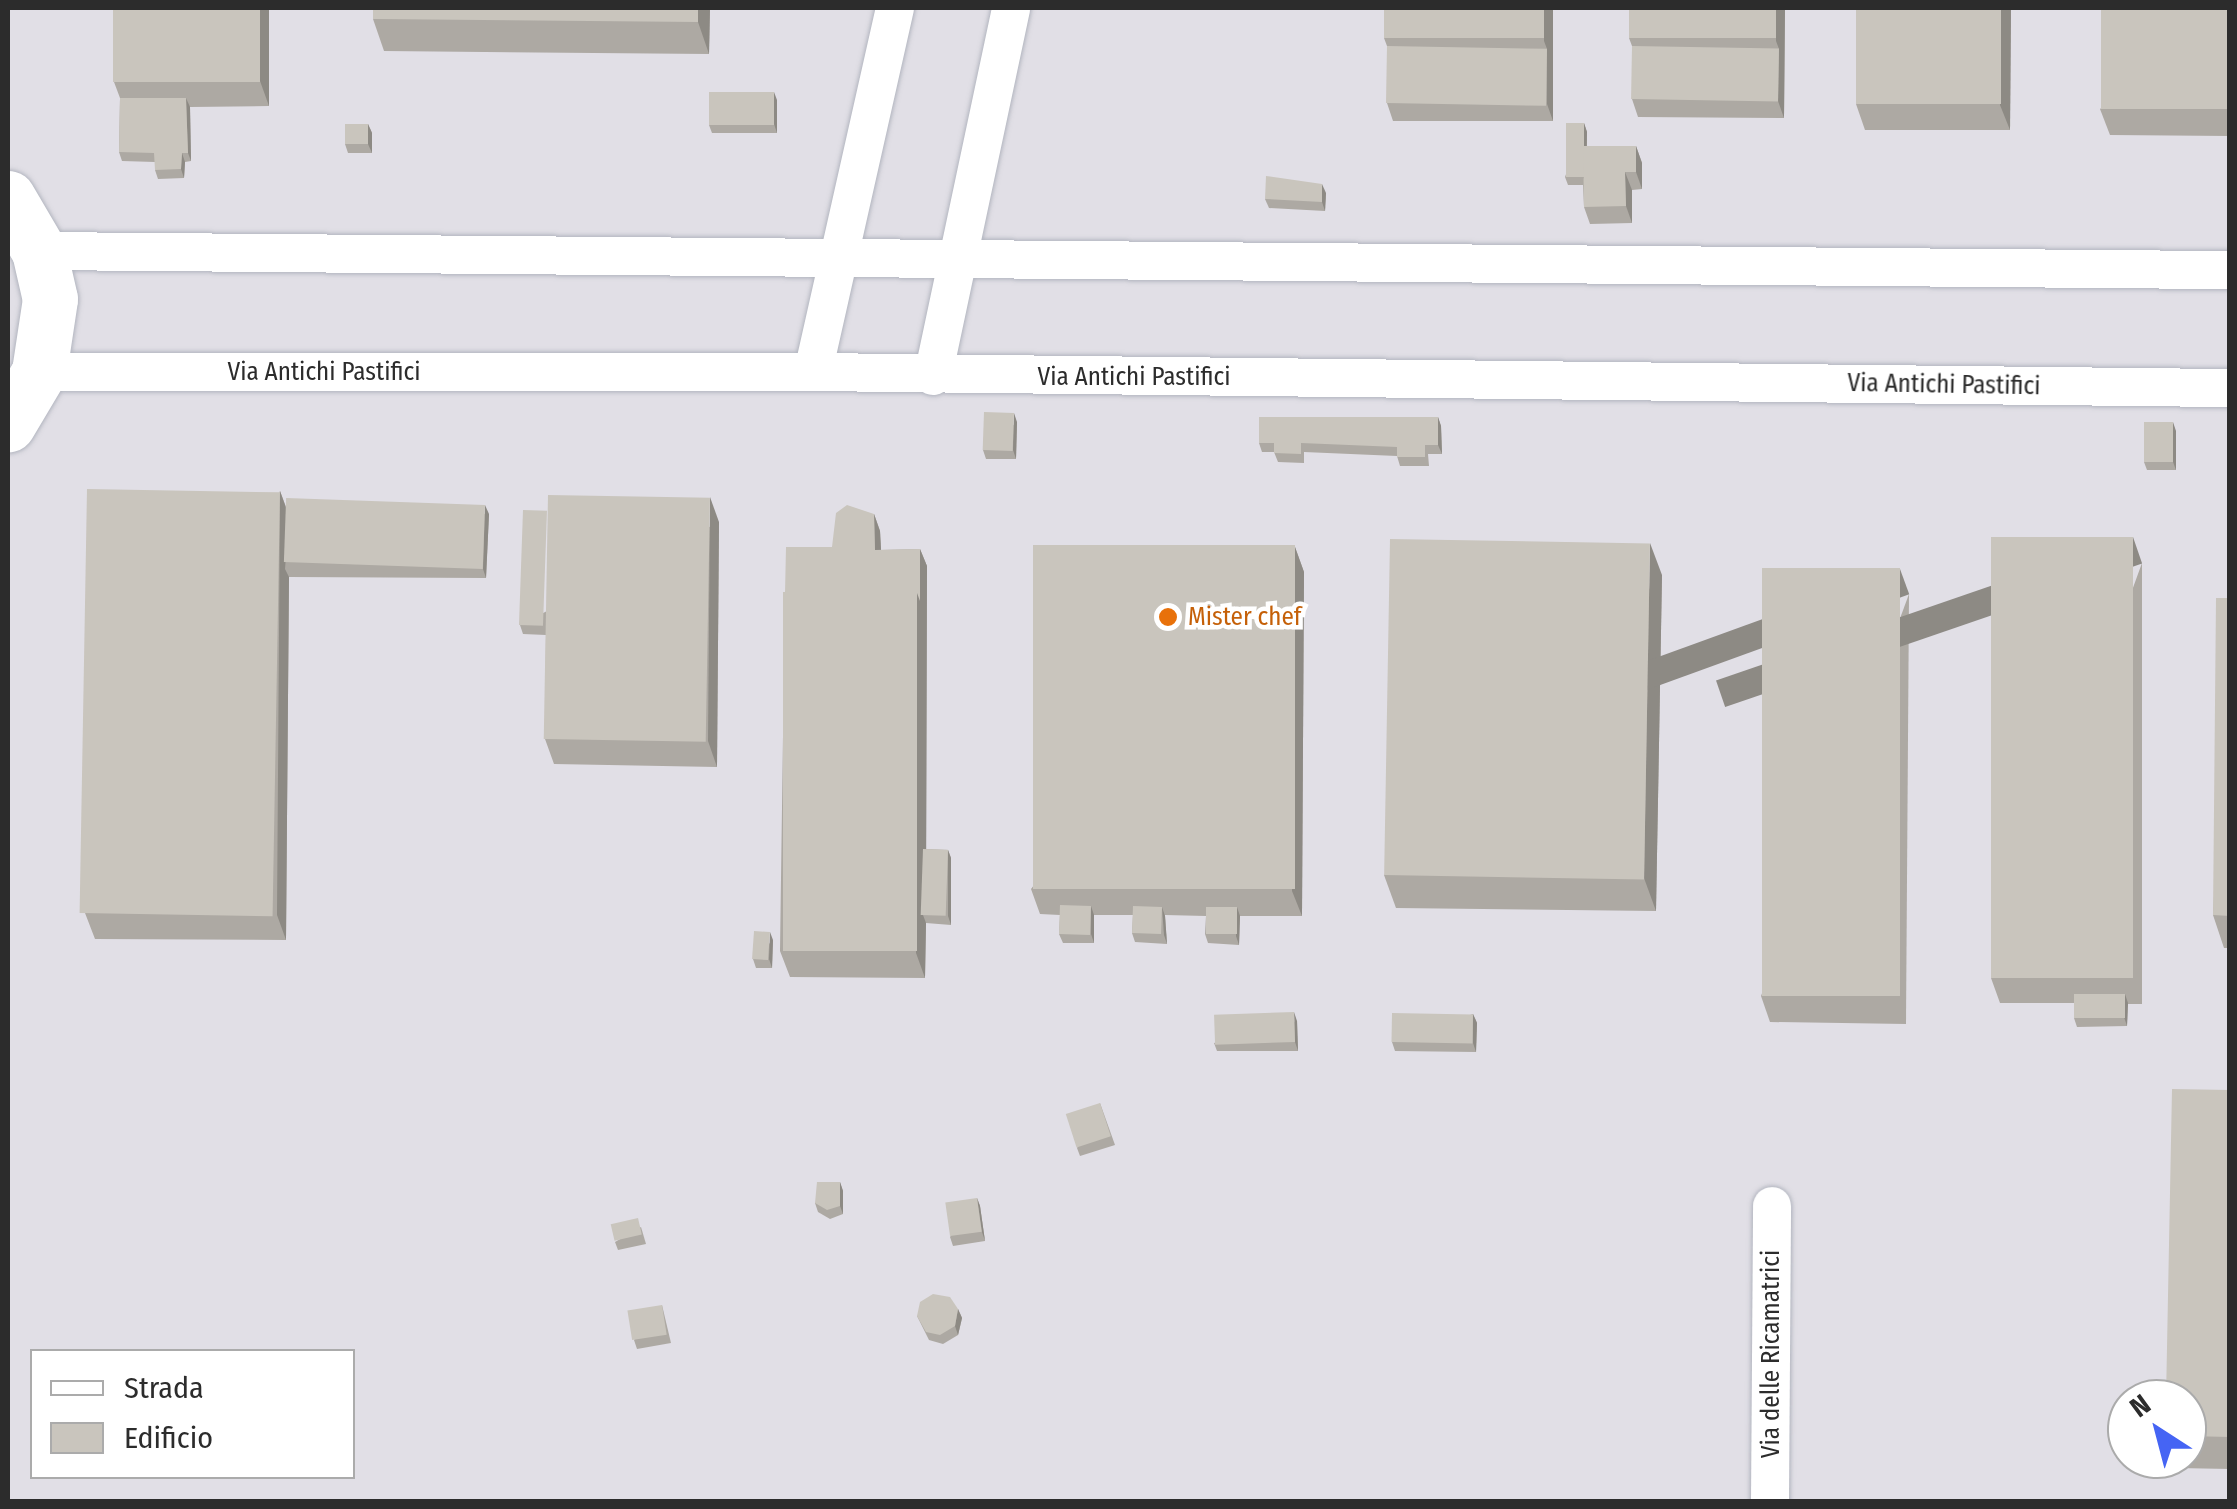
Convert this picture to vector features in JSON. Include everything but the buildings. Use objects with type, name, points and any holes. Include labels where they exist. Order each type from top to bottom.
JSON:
[{"type":"street","points":[[813,372],[895,8]]},
{"type":"street","points":[[933,376],[1010,8]]},
{"type":"street","points":[[8,198],[40,251],[50,324],[38,372],[8,424]]},
{"type":"street","points":[[40,251],[2230,270]]},
{"type":"street","name":"Via Antichi Pastifici","points":[[38,372],[813,372],[2230,388]]},
{"type":"street","name":"Via delle Ricamatrici","points":[[1770,1502],[1772,1206]]},
{"type":"shaded area","points":[[8,8],[2229,8],[2229,1501],[8,1502]]},
{"type":"place","name":"Mister chef","points":[[1168,617]]}]
